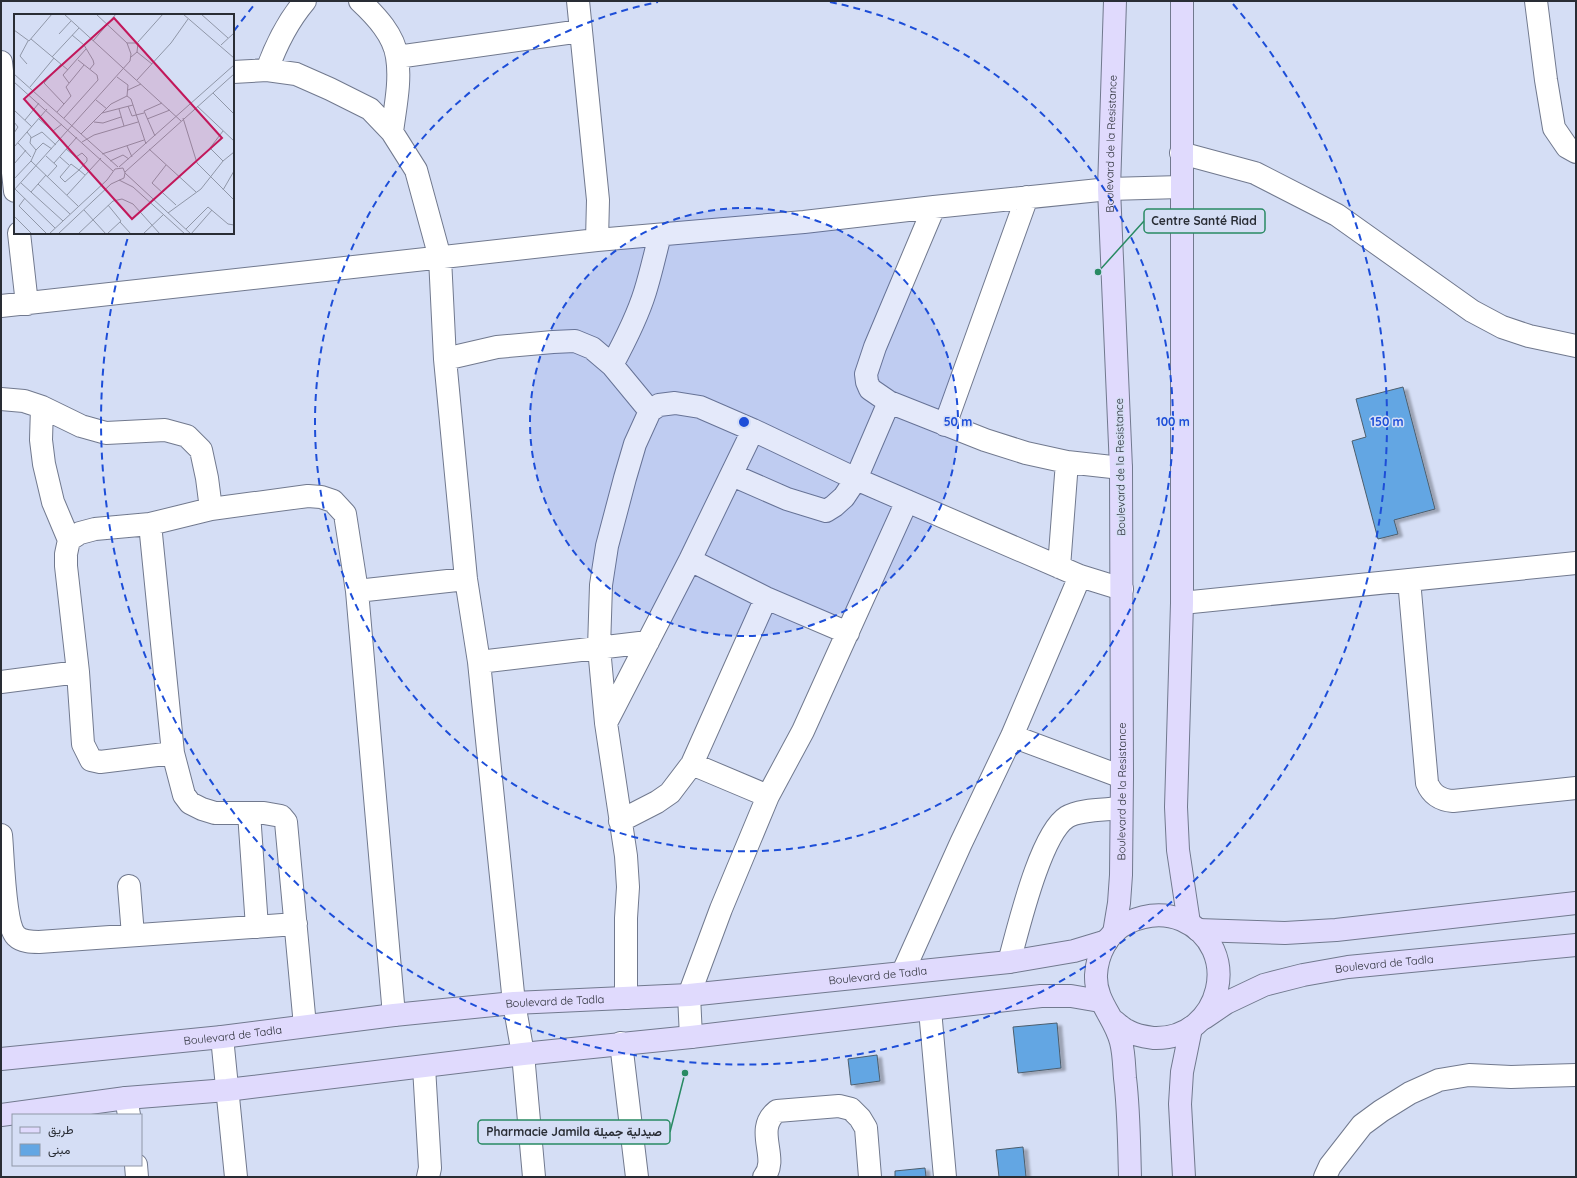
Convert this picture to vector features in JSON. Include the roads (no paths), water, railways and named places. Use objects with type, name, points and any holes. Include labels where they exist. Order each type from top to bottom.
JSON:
[{"type":"main road","name":"Boulevard de la Resistance","points":[[1115,1],[1109,188],[1121,468],[1121,882],[1119,903],[1110,937],[1101,952],[1097,964],[1096,989],[1100,1001],[1114,1021],[1121,1042],[1128,1105],[1130,1177]]},
{"type":"main road","points":[[1182,1],[1182,603],[1176,807],[1178,850],[1194,927],[1212,947],[1216,957],[1219,973],[1218,990],[1212,1005],[1197,1023],[1182,1072],[1180,1104],[1184,1177]]},
{"type":"main road","points":[[1194,927],[1257,933],[1307,932],[1576,903]]},
{"type":"main road","name":"Boulevard de la Resistance","points":[[1110,937],[1124,924],[1136,918],[1150,915],[1163,915],[1177,918],[1194,927]]},
{"type":"main road","name":"Boulevard de Tadla","points":[[1,1059],[222,1037],[394,1015],[514,1003],[690,995],[1008,962],[1074,951],[1110,937]]},
{"type":"main road","name":"Boulevard de Tadla","points":[[1197,1023],[1226,1003],[1264,986],[1303,975],[1348,967],[1576,945]]},
{"type":"main road","points":[[15,1114],[128,1106],[227,1090],[523,1054],[691,1037],[1041,996],[1071,996],[1100,1001]]},
{"type":"main road","name":"Boulevard de la Resistance","points":[[1114,1021],[1128,1032],[1146,1037],[1164,1038],[1182,1033],[1197,1023]]},
{"type":"main road","points":[[1,1115],[12,1114]]},
{"type":"street","points":[[267,70],[275,48],[285,29],[297,10],[305,1]]},
{"type":"street","points":[[360,1],[375,16],[389,35],[397,57],[398,84],[392,132]]},
{"type":"street","points":[[578,1],[598,200],[596,240]]},
{"type":"street","points":[[1536,1],[1554,128],[1567,147],[1576,152]]},
{"type":"street","points":[[397,57],[581,31]]},
{"type":"street","points":[[1,62],[7,92],[14,179]]},
{"type":"street","points":[[234,72],[267,70],[296,74],[370,109],[392,132],[416,170],[440,258],[445,359],[466,579],[479,662],[514,1003],[523,1054],[534,1177]]},
{"type":"street","points":[[1181,153],[1255,173],[1336,216],[1472,312],[1502,327],[1528,336],[1576,346]]},
{"type":"street","points":[[1,306],[596,240],[804,222],[934,206],[1109,188],[1181,187]]},
{"type":"street","points":[[945,425],[1028,197]]},
{"type":"street","points":[[934,206],[875,347],[866,374],[870,389],[889,402],[945,425],[1026,453],[1067,462],[1121,468]]},
{"type":"street","points":[[19,234],[27,304]]},
{"type":"street","points":[[612,365],[626,339],[646,292],[660,235]]},
{"type":"street","points":[[445,359],[497,347],[575,341],[592,348],[612,365],[650,411]]},
{"type":"street","points":[[1,399],[24,401],[42,407],[81,426],[106,433],[164,430],[187,436],[201,450],[208,478],[211,509]]},
{"type":"street","points":[[626,998],[626,918],[628,887],[626,856],[606,723],[599,648],[601,585],[607,546],[635,444],[650,411],[659,405],[675,402],[700,407],[908,502],[1080,576],[1122,589]]},
{"type":"street","points":[[732,475],[787,499],[826,511],[844,497],[856,479],[889,402]]},
{"type":"street","points":[[42,407],[41,440],[44,464],[53,502],[69,540],[66,554],[66,566],[78,672],[83,744],[91,760],[106,761],[174,753]]},
{"type":"street","points":[[606,723],[690,560],[753,430]]},
{"type":"street","points":[[1059,567],[1067,462]]},
{"type":"street","points":[[69,540],[80,533],[95,529],[150,524],[211,509],[308,496],[322,497],[333,501],[345,514],[357,591],[394,1015]]},
{"type":"street","points":[[691,1037],[690,995],[721,909],[768,796],[803,731],[908,502]]},
{"type":"street","points":[[150,524],[174,753],[184,795],[190,803],[215,814],[272,814],[280,816],[286,822],[306,1026]]},
{"type":"street","points":[[690,560],[766,598],[848,633]]},
{"type":"street","points":[[1182,603],[1576,563]]},
{"type":"street","points":[[903,972],[961,843],[1012,736],[1080,576]]},
{"type":"street","points":[[357,591],[466,579]]},
{"type":"street","points":[[1409,580],[1426,783],[1434,794],[1446,800],[1453,801],[1576,788]]},
{"type":"street","points":[[620,821],[657,802],[670,793],[692,764],[766,598]]},
{"type":"street","points":[[479,662],[648,642]]},
{"type":"street","points":[[1,682],[78,672]]},
{"type":"street","points":[[1012,736],[1122,777]]},
{"type":"street","points":[[692,764],[768,796]]},
{"type":"street","points":[[1008,962],[1037,868],[1052,833],[1059,823],[1068,816],[1080,812],[1121,808]]},
{"type":"street","points":[[249,813],[258,927]]},
{"type":"street","points":[[1,835],[7,908],[11,926],[16,935],[22,940],[39,942],[296,924]]},
{"type":"street","points":[[129,886],[132,935]]},
{"type":"street","points":[[930,1010],[945,1177]]},
{"type":"street","points":[[222,1037],[236,1177]]},
{"type":"street","points":[[621,1043],[637,1177]]},
{"type":"street","points":[[424,1067],[430,1168],[428,1177]]},
{"type":"street","points":[[1325,1177],[1330,1166],[1362,1125],[1410,1093],[1439,1080],[1469,1075],[1511,1077],[1576,1075]]},
{"type":"street","points":[[764,1177],[769,1169],[767,1125],[770,1117],[777,1111],[839,1106],[851,1109],[860,1118],[866,1128],[870,1177]]},
{"type":"street","points":[[136,1166],[137,1177]]},
{"type":"place","name":"Centre Santé Riad","points":[[1098,272]]},
{"type":"place","name":"Pharmacie Jamila صيدلية جميلة","points":[[685,1073]]}]
